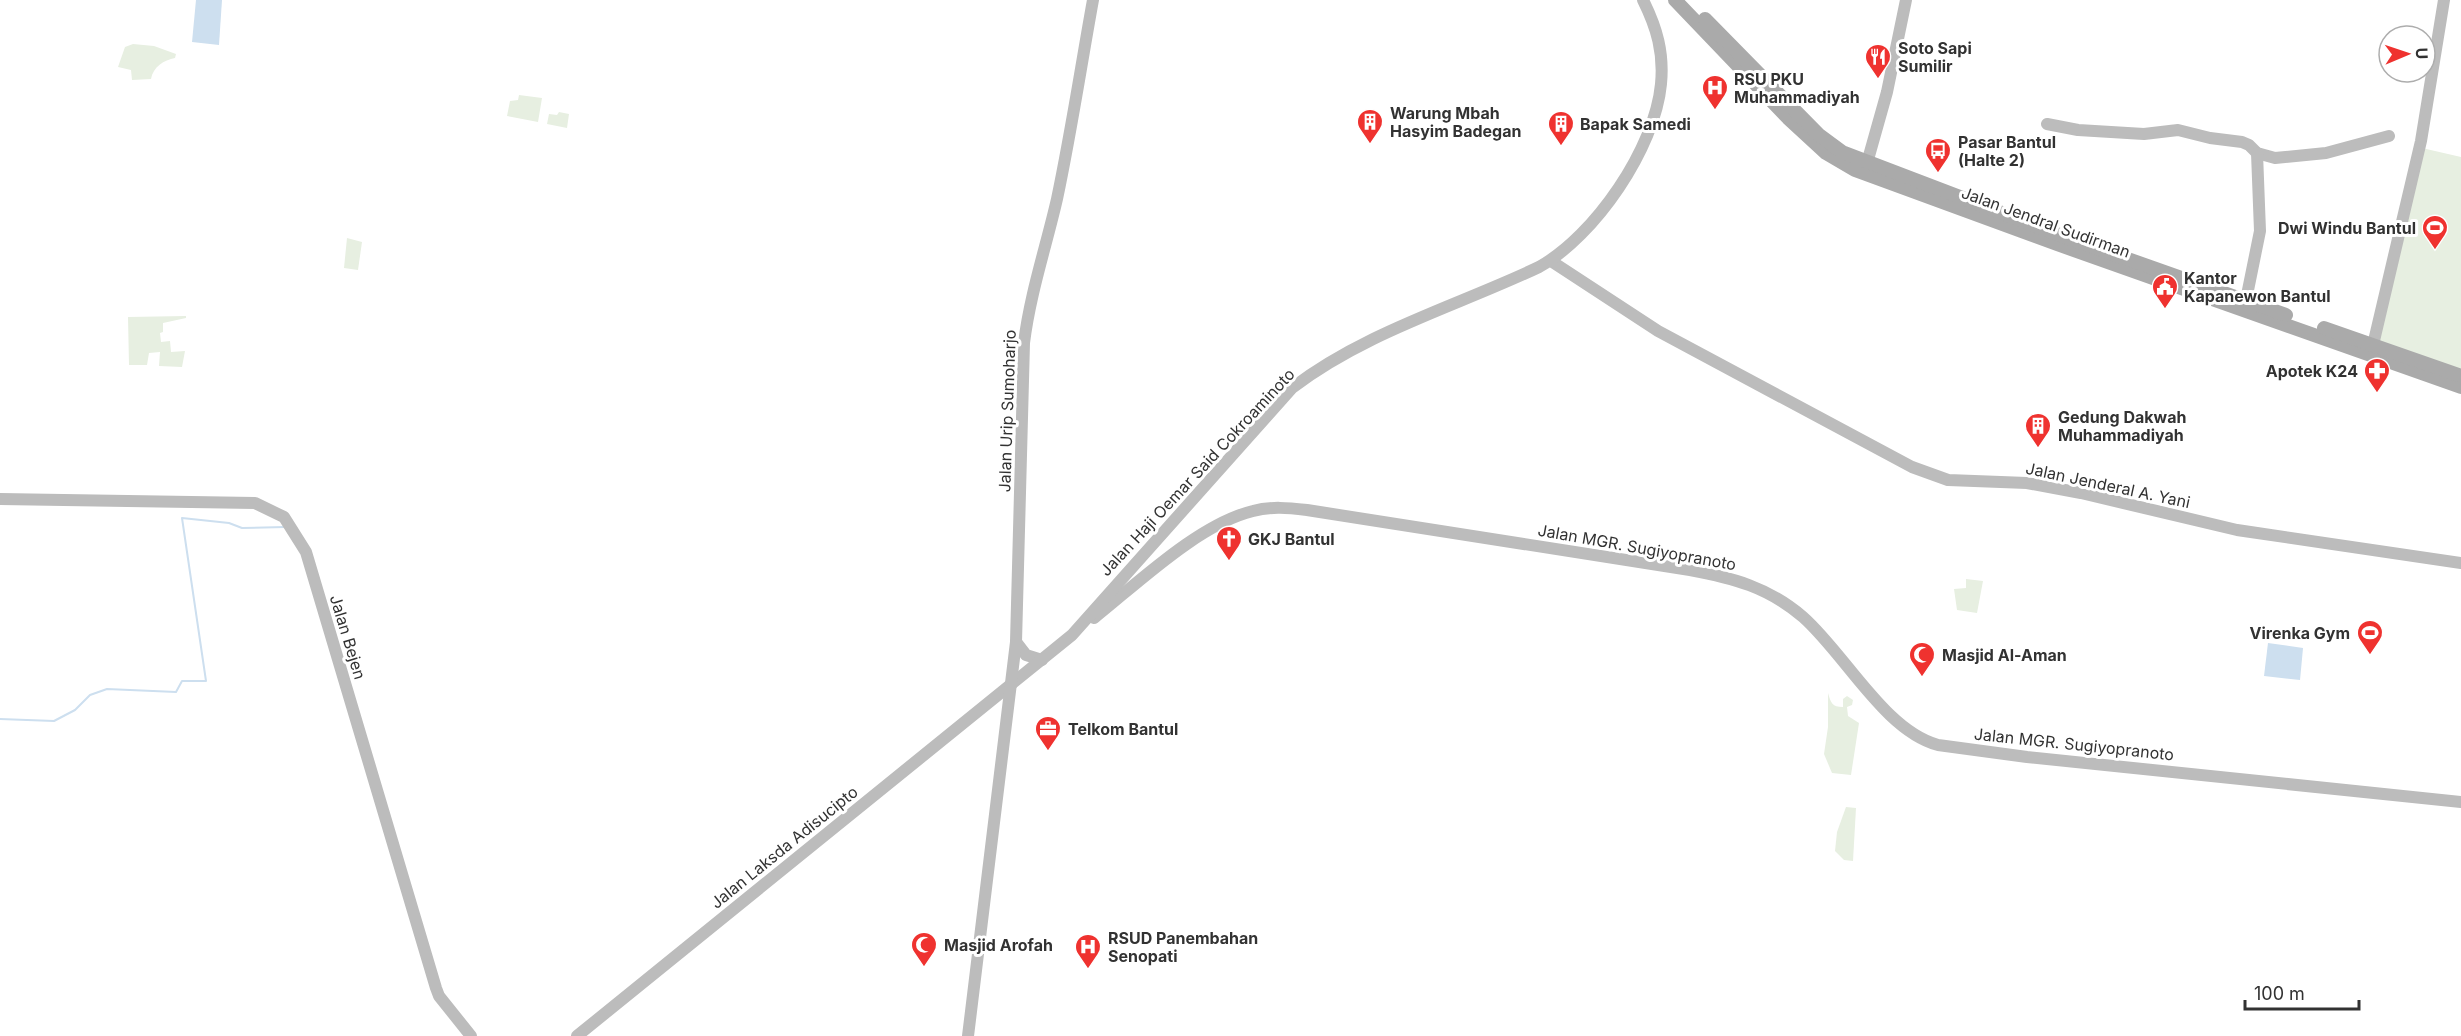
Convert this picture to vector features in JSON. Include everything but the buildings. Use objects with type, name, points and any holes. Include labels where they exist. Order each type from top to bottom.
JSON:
[{"type":"main road","name":"Jalan Urip Sumoharjo","points":[[968,1036],[992,824],[1016,642],[1024,343],[1028,316],[1061,177],[1093,0]]},
{"type":"main road","name":"Jalan Haji Oemar Said Cokroaminoto","points":[[1012,685],[1072,635],[1292,388],[1311,373],[1359,346],[1551,261],[1577,238],[1614,193],[1636,159],[1651,125],[1660,93],[1661,52],[1655,26],[1644,0]]},
{"type":"main road","name":"Jalan Jendral Sudirman","points":[[1675,0],[1758,80],[1824,140],[1842,152],[2102,255],[2461,387]]},
{"type":"main road","name":"Jalan Jendral Sudirman","points":[[1687,0],[1814,143],[1840,162],[1881,180],[2102,255],[2246,300],[2461,376]]},
{"type":"main road","points":[[1867,163],[1887,92],[1906,0]]},
{"type":"main road","points":[[2373,345],[2424,129],[2444,0]]},
{"type":"main road","points":[[2047,124],[2078,130],[2144,134],[2178,130],[2210,138],[2242,142],[2258,153],[2279,158],[2314,155],[2388,136]]},
{"type":"main road","points":[[2246,300],[2260,231],[2258,153]]},
{"type":"main road","name":"Jalan Jenderal A. Yani","points":[[1551,261],[1658,331],[1930,474],[1948,480],[2027,483],[2081,493],[2237,530],[2461,563]]},
{"type":"main road","name":"Jalan Bejen","points":[[0,499],[255,503],[284,517],[306,552],[436,988],[439,996],[471,1036]]},
{"type":"main road","name":"Jalan MGR. Sugiyopranoto","points":[[1072,635],[1181,549],[1218,524],[1255,510],[1285,507],[1690,570],[1748,583],[1781,601],[1802,617],[1906,730],[1924,741],[1938,745],[2016,756],[2461,802]]},
{"type":"main road","points":[[1016,642],[1026,655],[1042,660]]},
{"type":"main road","name":"Jalan Laksda Adisucipto","points":[[577,1036],[1012,685]]},
{"type":"main road","points":[[978,713],[989,710],[997,711],[1004,719],[1006,728]]},
{"type":"shaded area","points":[[133,44],[154,46],[176,54],[175,58],[160,65],[154,71],[151,79],[132,80],[131,70],[118,67],[125,47]]},
{"type":"shaded area","points":[[519,95],[542,98],[538,122],[507,116],[510,101],[518,100]]},
{"type":"shaded area","points":[[559,112],[569,114],[567,128],[547,124],[549,114],[557,115]]},
{"type":"shaded area","points":[[2422,148],[2461,157],[2461,370],[2375,344]]},
{"type":"shaded area","points":[[347,238],[362,242],[358,270],[344,268]]},
{"type":"shaded area","points":[[186,316],[186,318],[163,323],[163,332],[160,333],[161,342],[170,341],[171,352],[185,351],[182,367],[159,366],[160,352],[149,353],[147,365],[129,365],[128,317]]},
{"type":"shaded area","points":[[1966,579],[1983,581],[1977,613],[1957,610],[1954,589],[1966,588]]},
{"type":"shaded area","points":[[1828,693],[1831,702],[1836,706],[1843,707],[1843,699],[1847,696],[1853,700],[1852,705],[1847,707],[1848,716],[1859,723],[1851,775],[1832,773],[1824,754],[1828,727]]},
{"type":"shaded area","points":[[1846,807],[1856,808],[1853,861],[1844,860],[1835,851],[1837,832]]},
{"type":"water","points":[[196,0],[222,0],[219,45],[192,42]]},
{"type":"water","points":[[2268,643],[2303,648],[2300,680],[2264,676]]},
{"type":"waterway","points":[[0,719],[54,721],[75,710],[90,695],[107,689],[176,692],[182,681],[206,681],[182,518],[229,523],[242,528],[285,527]]},
{"type":"place","name":"Soto Sapi Sumilir","points":[[1878,80]]},
{"type":"place","name":"RSU PKU Muhammadiyah","points":[[1715,111]]},
{"type":"place","name":"Warung Mbah Hasyim Badegan","points":[[1370,145]]},
{"type":"place","name":"Bapak Samedi","points":[[1561,147]]},
{"type":"place","name":"Pasar Bantul (Halte 2)","points":[[1938,174]]},
{"type":"place","name":"Dwi Windu Bantul","points":[[2435,251]]},
{"type":"place","name":"Kantor Kapanewon Bantul","points":[[2165,310]]},
{"type":"place","name":"Apotek K24","points":[[2377,394]]},
{"type":"place","name":"Gedung Dakwah Muhammadiyah","points":[[2038,449]]},
{"type":"place","name":"GKJ Bantul","points":[[1229,562]]},
{"type":"place","name":"Virenka Gym","points":[[2370,656]]},
{"type":"place","name":"Masjid Al-Aman","points":[[1922,678]]},
{"type":"place","name":"Telkom Bantul","points":[[1048,752]]},
{"type":"place","name":"Masjid Arofah","points":[[924,968]]},
{"type":"place","name":"RSUD Panembahan Senopati","points":[[1088,970]]}]
